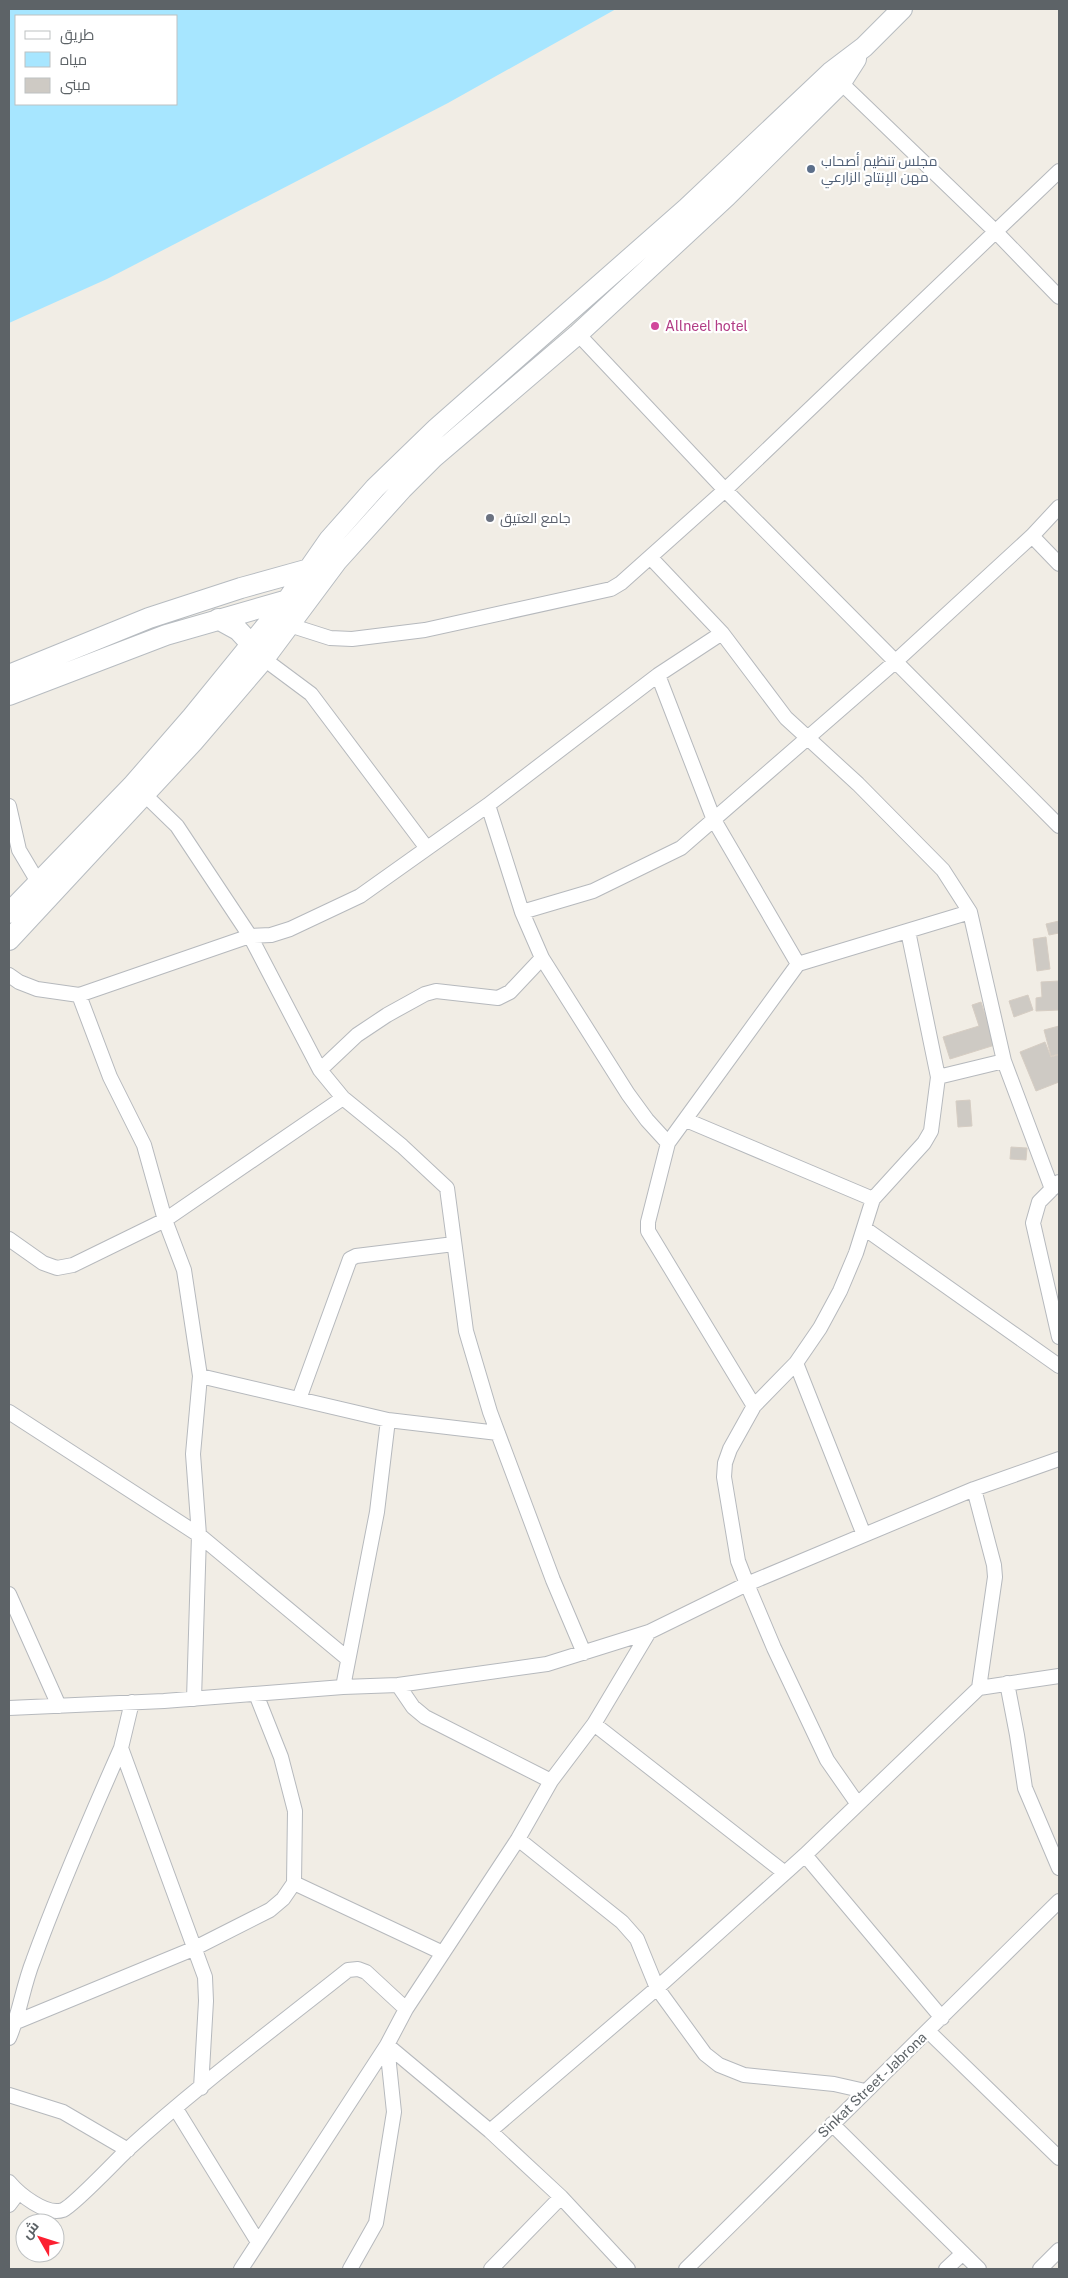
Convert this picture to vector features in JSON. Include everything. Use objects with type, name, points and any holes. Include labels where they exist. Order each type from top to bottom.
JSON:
[{"type":"main road","points":[[9,940],[145,795],[282,622],[314,595],[337,561],[402,488],[433,458],[578,334],[726,197],[902,9]]},
{"type":"main road","points":[[282,622],[288,599],[308,569],[329,540],[375,488],[430,435],[836,78]]},
{"type":"main road","points":[[9,675],[149,618],[241,588],[337,561]]},
{"type":"main road","points":[[9,695],[166,635],[288,599],[314,595]]},
{"type":"main road","points":[[218,619],[238,630],[258,652]]},
{"type":"main road","points":[[9,913],[258,652]]},
{"type":"street","points":[[836,78],[996,232],[1059,297]]},
{"type":"street","points":[[282,622],[330,638],[352,639],[425,630],[611,589],[621,583],[725,490],[1059,171]]},
{"type":"street","points":[[578,334],[725,490],[1059,826]]},
{"type":"street","points":[[522,912],[593,891],[680,848],[808,740],[896,661],[1032,536],[1059,507]]},
{"type":"street","points":[[1032,536],[1059,564]]},
{"type":"street","points":[[650,557],[722,633],[786,718],[858,784],[944,870],[970,912],[1004,1061],[1056,1186],[1039,1202],[1033,1223],[1059,1338]]},
{"type":"street","points":[[9,975],[19,982],[37,989],[79,995],[250,936],[290,929],[360,896],[426,847],[488,805],[658,675],[722,633]]},
{"type":"street","points":[[258,652],[311,694],[426,847]]},
{"type":"street","points":[[658,675],[714,820],[798,964]]},
{"type":"street","points":[[145,795],[176,826],[250,936],[320,1070],[343,1098],[402,1146],[447,1188],[466,1331],[498,1433],[553,1580],[584,1654]]},
{"type":"street","points":[[488,805],[522,912],[542,958],[628,1094],[646,1120],[668,1143]]},
{"type":"street","points":[[9,806],[19,850],[38,882]]},
{"type":"street","points":[[754,1406],[648,1231],[648,1222],[668,1143],[798,964],[970,912]]},
{"type":"street","points":[[857,1803],[829,1765],[774,1648],[747,1584],[738,1561],[724,1477],[725,1463],[730,1449],[754,1406],[796,1363],[820,1328],[840,1291],[856,1253],[873,1199],[924,1143],[931,1131],[938,1078],[908,931]]},
{"type":"street","points":[[320,1070],[357,1035],[387,1015],[425,994],[436,991],[498,998],[510,992],[542,958]]},
{"type":"street","points":[[79,995],[110,1077],[144,1145],[165,1220],[184,1270],[200,1376],[193,1454],[199,1535],[194,1699]]},
{"type":"street","points":[[938,1078],[1004,1061]]},
{"type":"street","points":[[9,1239],[43,1264],[57,1268],[74,1265],[165,1220],[343,1098]]},
{"type":"street","points":[[686,1120],[873,1199]]},
{"type":"street","points":[[864,1228],[1059,1366]]},
{"type":"street","points":[[299,1399],[350,1259],[356,1256],[454,1244]]},
{"type":"street","points":[[796,1363],[864,1535]]},
{"type":"street","points":[[200,1376],[388,1420],[498,1433]]},
{"type":"street","points":[[9,1412],[199,1535],[348,1659]]},
{"type":"street","points":[[343,1687],[377,1512],[388,1420]]},
{"type":"street","points":[[9,1708],[194,1699],[343,1687],[398,1685],[547,1664],[584,1654],[649,1632],[747,1584],[974,1489],[1059,1458]]},
{"type":"street","points":[[974,1489],[994,1565],[995,1577],[979,1688]]},
{"type":"street","points":[[9,1594],[59,1706]]},
{"type":"street","points":[[241,2269],[387,2045],[406,2009],[518,1839],[551,1781],[594,1724],[649,1632]]},
{"type":"street","points":[[490,2131],[657,1988],[786,1873],[979,1688],[1059,1676]]},
{"type":"street","points":[[1006,1683],[1018,1735],[1025,1788],[1059,1868]]},
{"type":"street","points":[[398,1685],[413,1707],[425,1718],[551,1781]]},
{"type":"street","points":[[16,2022],[193,1949],[270,1910],[284,1899],[294,1883],[296,1828],[292,1795],[281,1757],[256,1694]]},
{"type":"street","points":[[9,2038],[16,2022],[32,1963],[80,1840],[121,1748],[132,1702]]},
{"type":"street","points":[[594,1724],[786,1873]]},
{"type":"street","points":[[121,1748],[204,1977],[206,2001],[201,2088]]},
{"type":"street","points":[[518,1839],[622,1922],[637,1939],[657,1988],[705,2054],[719,2065],[744,2076],[834,2084],[865,2091]]},
{"type":"street","points":[[805,1855],[942,2018]]},
{"type":"street","points":[[294,1883],[443,1954]]},
{"type":"street","name":"Sinkat Street - Jabrona","points":[[686,2269],[1059,1901]]},
{"type":"street","points":[[9,2182],[18,2193],[50,2211],[65,2209],[128,2150],[176,2109],[348,1970],[358,1969],[366,1972],[406,2009]]},
{"type":"street","points":[[928,2032],[1059,2158]]},
{"type":"street","points":[[387,2045],[490,2131],[561,2197],[628,2269]]},
{"type":"street","points":[[350,2269],[376,2223],[394,2112],[387,2045]]},
{"type":"street","points":[[9,2095],[63,2112],[128,2150]]},
{"type":"street","points":[[176,2109],[258,2242]]},
{"type":"street","points":[[832,2124],[979,2269]]},
{"type":"street","points":[[9,2205],[18,2193]]},
{"type":"street","points":[[491,2269],[561,2197]]},
{"type":"street","points":[[1040,2269],[1059,2250]]},
{"type":"street","points":[[946,2269],[963,2253]]},
{"type":"water","points":[[9,9],[616,9],[448,103],[107,279],[9,323]]},
{"type":"building","points":[[1059,921],[1059,933],[1049,935],[1046,924]]},
{"type":"building","points":[[1046,937],[1050,969],[1037,971],[1033,939]]},
{"type":"building","points":[[1059,981],[1059,1010],[1036,1011],[1036,998],[1042,997],[1041,982]]},
{"type":"building","points":[[1028,995],[1033,1010],[1014,1017],[1009,1001]]},
{"type":"building","points":[[981,1002],[995,1045],[950,1059],[943,1037],[979,1026],[972,1005]]},
{"type":"building","points":[[1059,1026],[1059,1054],[1051,1056],[1044,1030]]},
{"type":"building","points":[[1045,1042],[1051,1057],[1058,1055],[1059,1082],[1036,1091],[1020,1052]]},
{"type":"building","points":[[970,1100],[972,1126],[958,1127],[956,1101]]},
{"type":"building","points":[[1011,1147],[1027,1148],[1026,1160],[1010,1159]]},
{"type":"place","name":"مجلس تنظيم أصحاب مهن الإنتاج الزارعي","points":[[811,169]]},
{"type":"place","name":"Allneel hotel","points":[[655,326]]},
{"type":"place","name":"جامع العتيق","points":[[490,518]]}]
